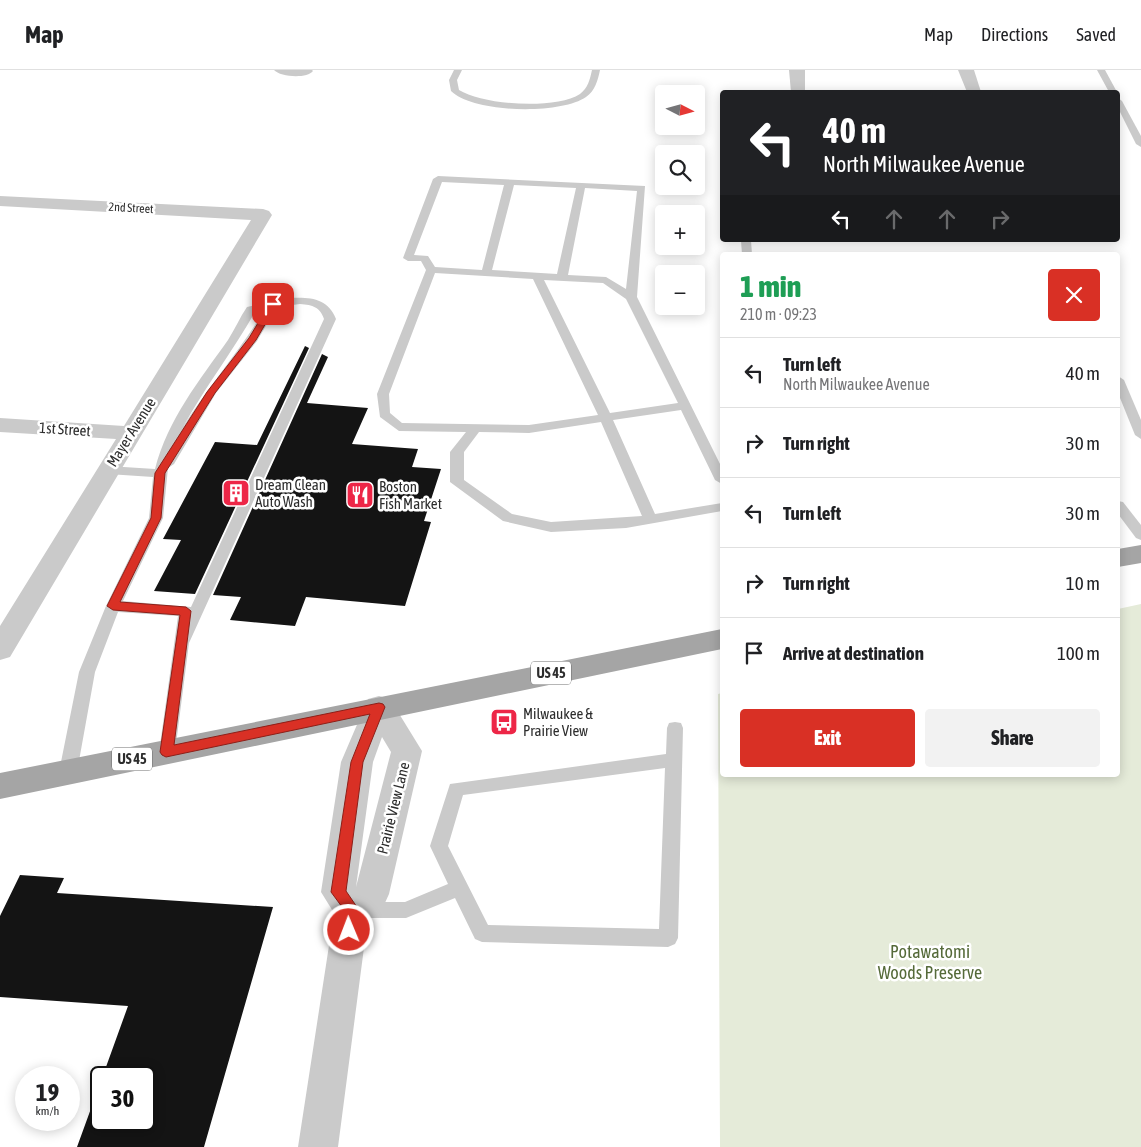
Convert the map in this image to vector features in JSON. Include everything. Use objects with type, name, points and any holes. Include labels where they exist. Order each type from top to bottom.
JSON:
[{"type":"main road","points":[[1120,558],[1141,554]]},
{"type":"main road","name":"US 45","points":[[0,786],[379,707],[720,639]]},
{"type":"street","points":[[282,70],[305,71]]},
{"type":"street","points":[[797,70],[798,90]]},
{"type":"street","points":[[966,70],[973,90]]},
{"type":"street","name":"2nd Street","points":[[0,201],[263,215]]},
{"type":"street","name":"Mayer Avenue","points":[[0,650],[263,215]]},
{"type":"street","name":"1st Street","points":[[0,425],[131,433]]},
{"type":"street","points":[[318,1147],[352,910],[338,892],[357,762],[379,707]]},
{"type":"street","name":"Prairie View Lane","points":[[352,910],[372,894],[408,751],[379,707]]},
{"type":"lane","points":[[458,70],[454,80],[455,91],[468,98],[494,103],[533,105],[562,103],[581,97],[591,87],[596,70]]},
{"type":"lane","points":[[1101,70],[1112,90]]},
{"type":"lane","points":[[1120,105],[1141,144]]},
{"type":"lane","points":[[431,270],[424,258],[408,258],[438,179],[642,188],[631,297]]},
{"type":"lane","points":[[486,273],[510,182]]},
{"type":"lane","points":[[562,278],[581,185]]},
{"type":"lane","points":[[431,270],[606,280],[631,297],[720,476]]},
{"type":"lane","points":[[431,270],[383,394],[384,414],[398,427],[529,429],[686,406]]},
{"type":"lane","points":[[537,276],[606,418],[650,519]]},
{"type":"lane","points":[[68,772],[87,672],[113,606],[156,518],[160,473],[168,443],[198,390],[234,339],[251,309],[273,304],[312,301],[324,307],[330,319],[182,641]]},
{"type":"lane","points":[[1120,385],[1141,435]]},
{"type":"lane","points":[[475,428],[458,452],[458,482],[508,518],[551,527],[626,523],[720,507]]},
{"type":"lane","points":[[108,470],[160,473]]},
{"type":"lane","points":[[1120,509],[1141,535]]},
{"type":"lane","points":[[113,606],[186,611],[166,752]]},
{"type":"lane","points":[[674,760],[456,789],[439,846],[482,933],[668,938],[674,760],[675,728]]},
{"type":"lane","points":[[352,910],[406,910],[459,888]]},
{"type":"green space","name":"Potawatomi Woods Preserve","points":[[1141,604],[1141,1147],[720,1147],[718,694],[720,694],[720,777],[1120,777],[1120,609]]},
{"type":"building","points":[[305,346],[309,348],[195,594],[154,591],[181,540],[163,539],[215,442],[257,445]]},
{"type":"building","name":"Boston Fish Market","points":[[322,354],[328,357],[307,403],[368,408],[352,444],[418,449],[412,467],[441,469],[424,521],[431,522],[405,606],[306,597],[295,626],[230,620],[241,597],[213,595]]},
{"type":"building","points":[[20,875],[64,878],[57,893],[273,907],[204,1147],[77,1147],[90,1111],[90,1131],[155,1131],[155,1066],[106,1066],[128,1006],[0,997],[0,916]]},
{"type":"place","name":"Dream Clean Auto Wash","points":[[236,493]]},
{"type":"place","name":"Boston Fish Market","points":[[360,495]]},
{"type":"place","name":"Milwaukee & Prairie View","points":[[504,722]]},
{"type":"route","points":[[273,304],[253,339],[211,392],[183,440],[160,473],[156,518],[113,606],[186,611],[166,752],[379,707],[357,762],[338,892],[352,910],[349,930]]}]
